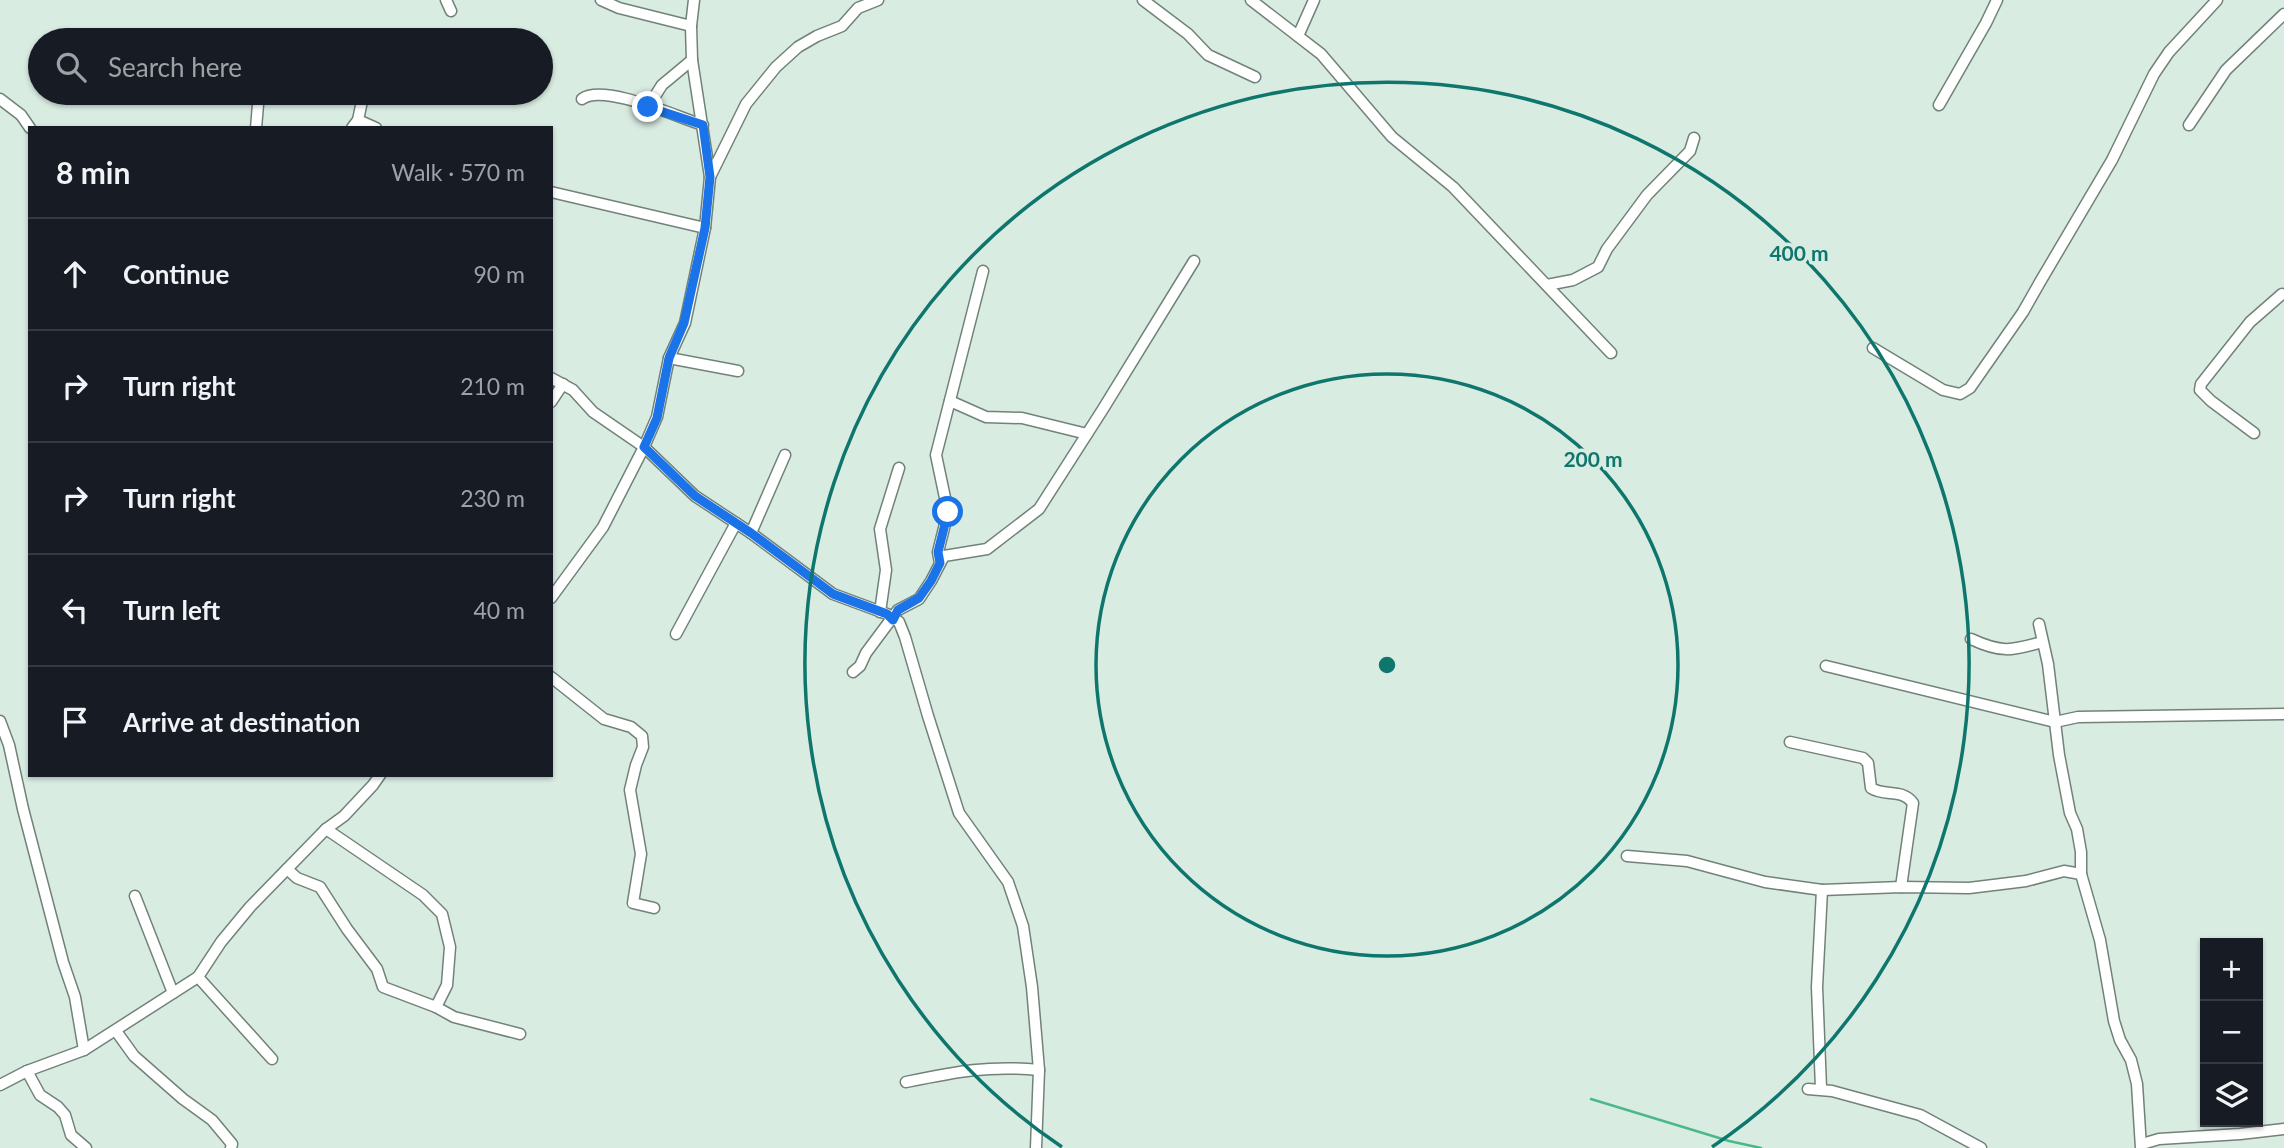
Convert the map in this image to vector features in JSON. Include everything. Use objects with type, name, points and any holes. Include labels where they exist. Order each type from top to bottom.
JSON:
[{"type":"street","points":[[446,0],[451,11]]},
{"type":"street","points":[[601,0],[619,8],[691,26]]},
{"type":"street","points":[[553,595],[603,527],[644,447],[657,418],[669,358],[684,323],[705,228],[710,177],[692,60],[691,26],[694,0]]},
{"type":"street","points":[[710,177],[746,104],[776,67],[798,47],[842,26],[858,9],[878,0]]},
{"type":"street","points":[[1143,0],[1188,34],[1208,55],[1255,77]]},
{"type":"street","points":[[1251,0],[1321,54],[1392,137],[1453,187],[1611,353]]},
{"type":"street","points":[[1298,36],[1314,0]]},
{"type":"street","points":[[1939,106],[1997,0]]},
{"type":"street","points":[[1873,348],[1943,390],[1960,394],[1969,388],[2023,312],[2112,160],[2161,63],[2217,0]]},
{"type":"street","points":[[2189,125],[2226,70],[2284,14]]},
{"type":"street","points":[[648,107],[662,85],[692,60]]},
{"type":"street","points":[[582,99],[587,95],[601,94],[624,98],[703,125]]},
{"type":"street","points":[[0,99],[22,115],[29,126]]},
{"type":"street","points":[[256,126],[258,105]]},
{"type":"street","points":[[355,124],[361,105]]},
{"type":"street","points":[[1547,285],[1573,281],[1598,267],[1607,249],[1647,195],[1690,151],[1694,138]]},
{"type":"street","points":[[553,192],[705,228]]},
{"type":"street","points":[[853,671],[860,666],[866,653],[898,610],[919,598],[944,556],[987,549],[1039,509],[1194,261]]},
{"type":"street","points":[[940,563],[938,552],[948,512],[936,455],[983,271]]},
{"type":"street","points":[[2254,433],[2211,401],[2200,390],[2201,384],[2250,322],[2283,294]]},
{"type":"street","points":[[669,358],[738,371]]},
{"type":"street","points":[[553,379],[573,390],[609,425],[644,447],[695,496],[751,533],[833,594],[899,622],[959,813],[1008,882],[1023,926],[1032,987],[1039,1070],[1036,1148]]},
{"type":"street","points":[[553,399],[563,384]]},
{"type":"street","points":[[950,401],[986,417],[1022,418],[1087,434]]},
{"type":"street","points":[[751,533],[785,455]]},
{"type":"street","points":[[880,612],[886,570],[880,529],[899,468]]},
{"type":"street","points":[[676,634],[736,523]]},
{"type":"street","points":[[2039,624],[2048,664],[2059,755],[2070,813],[2077,829],[2081,852],[2081,874],[2100,940],[2114,1021],[2131,1060],[2137,1084],[2141,1146],[2159,1139],[2284,1129]]},
{"type":"street","points":[[1971,639],[2003,650],[2042,642]]},
{"type":"street","points":[[1826,666],[2055,722],[2078,717],[2284,714]]},
{"type":"street","points":[[553,679],[604,719],[631,727],[642,736],[643,747],[630,790],[641,854],[634,903],[654,908]]},
{"type":"street","points":[[0,722],[9,745],[63,962],[75,997],[84,1050]]},
{"type":"street","points":[[1790,742],[1863,758],[1868,763],[1871,788],[1879,793],[1908,796],[1913,803],[1901,887]]},
{"type":"street","points":[[1,1081],[84,1050],[198,977],[221,942],[250,907],[326,829],[344,816],[379,777]]},
{"type":"street","points":[[326,829],[423,895],[442,914],[450,947],[447,985],[436,1007]]},
{"type":"street","points":[[1627,856],[1687,861],[1765,882],[1822,890],[1969,888],[2026,881],[2064,871],[2081,874]]},
{"type":"street","points":[[288,869],[297,877],[320,887],[377,969],[383,987],[436,1007],[454,1017],[520,1034]]},
{"type":"street","points":[[1821,1088],[1816,987],[1822,890]]},
{"type":"street","points":[[135,896],[173,993]]},
{"type":"street","points":[[198,977],[272,1059]]},
{"type":"street","points":[[116,1031],[134,1056],[212,1120],[232,1144],[232,1148]]},
{"type":"street","points":[[906,1082],[965,1069],[1010,1067],[1039,1070]]},
{"type":"street","points":[[27,1071],[40,1095],[65,1115],[71,1135],[86,1148]]},
{"type":"street","points":[[1808,1089],[1821,1088],[1920,1115],[1981,1148]]},
{"type":"waterway","points":[[1591,1099],[1729,1141],[1761,1148]]},
{"type":"route","points":[[648,107],[703,125],[710,177],[705,228],[684,323],[669,358],[657,418],[644,447],[695,496],[751,533],[833,594],[887,614],[893,620],[898,610],[919,598],[931,581],[940,563],[938,552],[948,512]]}]
